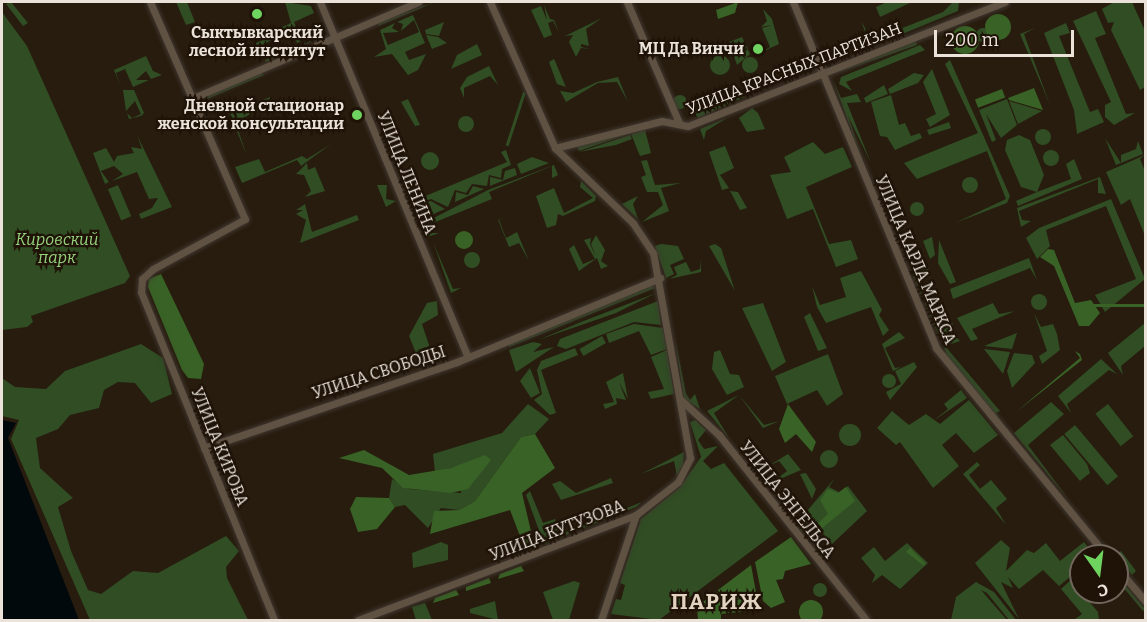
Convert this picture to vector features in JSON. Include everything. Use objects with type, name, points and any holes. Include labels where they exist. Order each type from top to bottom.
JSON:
[{"type":"street","points":[[150,2],[193,99],[418,2]]},
{"type":"street","name":"УЛИЦА ЛЕНИНА","points":[[320,2],[467,355]]},
{"type":"street","points":[[490,2],[555,148]]},
{"type":"street","points":[[627,2],[679,123]]},
{"type":"street","name":"УЛИЦА КАРЛА МАРКСА","points":[[794,2],[936,348],[1097,544]]},
{"type":"street","name":"УЛИЦА КРАСНЫХ ПАРТИЗАН","points":[[555,148],[662,121],[688,126],[1005,2]]},
{"type":"street","name":"УЛИЦА КИРОВА","points":[[193,99],[245,219],[153,269],[141,284],[274,621]]},
{"type":"street","name":"УЛИЦА КУТУЗОВА","points":[[358,621],[636,515],[685,472],[690,450],[660,278],[642,233],[555,148]]},
{"type":"street","name":"УЛИЦА СВОБОДЫ","points":[[204,448],[467,355],[660,278]]},
{"type":"street","name":"УЛИЦА ЭНГЕЛЬСА","points":[[681,400],[719,435],[866,621]]},
{"type":"street","points":[[601,621],[636,515]]},
{"type":"street","points":[[1129,582],[1146,602]]},
{"type":"green space","points":[[11,2],[28,23],[23,26],[6,4]]},
{"type":"green space","points":[[176,2],[187,2],[195,22],[186,25]]},
{"type":"green space","points":[[285,2],[311,6],[314,13],[294,22],[302,41],[297,43],[291,29],[257,48],[256,43],[291,28],[276,30],[291,23]]},
{"type":"green space","points":[[435,2],[414,11],[378,26],[380,22]]},
{"type":"green space","points":[[738,2],[735,13],[718,19],[716,10]]},
{"type":"green space","points":[[887,2],[912,2],[880,17],[876,7]]},
{"type":"green space","points":[[953,2],[959,2],[958,11],[871,47],[861,21],[872,40],[943,12]]},
{"type":"green space","points":[[1114,2],[1132,2],[1145,31],[1145,87],[1140,90],[1111,30],[1114,22],[1108,23],[1102,9]]},
{"type":"green space","points":[[544,5],[550,19],[554,20],[559,32],[553,21],[548,23],[552,35],[544,38],[531,10],[541,6],[547,20]]},
{"type":"green space","points":[[763,9],[772,19],[779,44],[758,54],[770,47],[762,28],[772,25],[761,27],[767,21]]},
{"type":"green space","points":[[1096,11],[1106,34],[1095,38],[1126,114],[1135,113],[1114,125],[1105,117],[1105,105],[1111,102],[1073,21]]},
{"type":"green space","name":"Кировский парк","points":[[2,12],[27,46],[130,276],[125,283],[31,316],[33,322],[27,327],[2,330]]},
{"type":"green space","points":[[998,14],[1007,18],[1011,27],[1007,36],[998,40],[989,36],[985,27],[989,18]]},
{"type":"green space","points":[[413,15],[425,43],[405,52],[409,60],[426,54],[418,70],[408,75],[392,54],[374,57],[386,49],[380,30],[395,23],[392,28],[399,32],[383,33],[388,45],[419,32],[414,20],[401,31],[403,24],[397,22]]},
{"type":"green space","points":[[602,18],[586,29],[589,46],[581,44],[581,47],[590,49],[581,48],[576,57],[569,42],[573,35],[565,36]]},
{"type":"green space","points":[[444,22],[439,36],[426,34],[425,30]]},
{"type":"green space","points":[[1066,23],[1070,33],[1059,36],[1090,112],[1098,109],[1104,122],[1077,134],[1074,110],[1044,33]]},
{"type":"green space","points":[[965,26],[975,30],[979,40],[975,50],[965,54],[955,50],[951,40],[955,30]]},
{"type":"green space","points":[[983,28],[988,30],[990,35],[988,40],[983,42],[978,40],[976,35],[978,30]]},
{"type":"green space","points":[[1035,28],[1024,34],[1050,105],[1020,34]]},
{"type":"green space","points":[[426,35],[438,37],[447,43],[432,49]]},
{"type":"green space","points":[[323,36],[266,62],[265,60]]},
{"type":"green space","points":[[742,37],[750,54],[737,65],[729,42]]},
{"type":"green space","points":[[916,41],[917,45],[834,74]]},
{"type":"green space","points":[[477,44],[482,55],[451,69],[457,55]]},
{"type":"green space","points":[[920,45],[925,50],[846,82],[852,91],[839,84],[841,77]]},
{"type":"green space","points":[[720,55],[727,58],[730,65],[727,72],[720,75],[713,72],[710,65],[713,58]]},
{"type":"green space","points":[[146,56],[153,71],[162,75],[151,79],[146,71],[136,80],[149,80],[133,87],[125,69],[116,73],[121,87],[114,70]]},
{"type":"green space","points":[[750,57],[756,59],[758,65],[756,71],[750,73],[744,71],[742,65],[744,59]]},
{"type":"green space","points":[[554,59],[566,87],[557,84],[549,62]]},
{"type":"green space","points":[[950,60],[1010,196],[1007,203],[955,223],[1006,199],[987,151],[917,179],[904,163],[978,133],[945,64]]},
{"type":"green space","points":[[489,66],[498,85],[490,76],[464,88],[464,98],[460,88],[467,77]]},
{"type":"green space","points":[[932,69],[950,115],[930,127],[926,119],[936,114],[923,82]]},
{"type":"green space","points":[[261,73],[264,75],[207,99],[206,97]]},
{"type":"green space","points":[[914,73],[924,75],[918,83],[890,94],[888,89]]},
{"type":"green space","points":[[618,77],[628,102],[617,82],[598,83],[566,102],[560,91],[573,93],[597,82]]},
{"type":"green space","points":[[833,80],[841,98],[857,94],[861,102],[847,103],[871,163],[848,116],[864,164]]},
{"type":"green space","points":[[884,85],[888,94],[866,103],[864,98]]},
{"type":"green space","points":[[1034,88],[1043,110],[1008,98]]},
{"type":"green space","points":[[1002,89],[1005,97],[978,108],[975,99]]},
{"type":"green space","points":[[123,90],[134,90],[144,113],[141,116],[129,119],[127,113],[132,118],[141,114],[135,101],[126,111]]},
{"type":"green space","points":[[523,92],[526,93],[509,146],[506,145]]},
{"type":"green space","points":[[680,95],[685,97],[687,102],[685,107],[680,109],[675,107],[673,102],[675,97]]},
{"type":"green space","points":[[891,95],[899,125],[905,123],[911,136],[920,133],[922,138],[895,150],[887,137],[880,136],[871,102]]},
{"type":"green space","points":[[746,96],[698,118],[691,110]]},
{"type":"green space","points":[[270,97],[275,104],[235,121],[247,156],[230,114]]},
{"type":"green space","points":[[408,99],[420,125],[415,126],[401,102]]},
{"type":"green space","points":[[1007,99],[1017,125],[1001,138],[986,114],[996,140],[992,142],[979,110]]},
{"type":"green space","points":[[1009,101],[1042,111],[1018,124]]},
{"type":"green space","points":[[752,108],[758,113],[765,129],[747,132],[739,118]]},
{"type":"green space","points":[[466,116],[472,118],[474,124],[472,130],[466,132],[460,130],[458,124],[460,118]]},
{"type":"green space","points":[[727,118],[706,131],[704,140],[700,129]]},
{"type":"green space","points":[[949,122],[951,128],[929,135],[927,130]]},
{"type":"green space","points":[[1043,129],[1049,131],[1051,137],[1049,143],[1043,145],[1037,143],[1035,137],[1037,131]]},
{"type":"green space","points":[[645,130],[651,153],[640,156],[631,134]]},
{"type":"green space","points":[[631,133],[579,151],[577,146],[626,134]]},
{"type":"green space","points":[[137,135],[172,207],[141,219],[139,214],[152,208],[158,198],[149,199],[137,172],[112,181],[123,174],[114,166],[101,171],[109,182],[105,184],[93,153],[106,148],[114,162],[117,156],[134,153],[131,147],[142,149]]},
{"type":"green space","points":[[630,135],[632,139],[616,145],[579,152]]},
{"type":"green space","points":[[1019,135],[1030,140],[1044,175],[1037,192],[1021,187],[1005,150],[1007,140]]},
{"type":"green space","points":[[1105,138],[1121,163],[1116,165]]},
{"type":"green space","points":[[1138,141],[1143,154],[1121,163],[1121,155],[1136,149]]},
{"type":"green space","points":[[813,142],[825,154],[843,147],[852,167],[806,187],[829,244],[851,240],[858,259],[836,267],[813,209],[787,219],[770,175],[791,172],[784,157]]},
{"type":"green space","points":[[331,144],[301,166],[297,160],[242,183],[235,167],[259,159],[265,172],[302,156],[307,159]]},
{"type":"green space","points":[[725,146],[734,168],[720,175],[729,188],[722,190],[709,152]]},
{"type":"green space","points":[[506,150],[511,165],[502,169],[501,178],[489,175],[487,186],[472,184],[466,193],[455,190],[448,207],[431,199],[418,204],[423,197],[507,162],[501,152]]},
{"type":"green space","points":[[1051,150],[1057,152],[1059,158],[1057,164],[1051,166],[1045,164],[1043,158],[1045,152]]},
{"type":"green space","points":[[430,152],[436,155],[439,161],[436,167],[430,170],[424,167],[421,161],[424,155]]},
{"type":"green space","points":[[1145,155],[1140,159],[1145,171],[1145,236],[1130,199],[1121,205],[1106,172]]},
{"type":"green space","points":[[532,157],[549,163],[521,174],[517,164]]},
{"type":"green space","points":[[1074,159],[1082,179],[1018,206],[1016,201],[1071,179],[1066,164]]},
{"type":"green space","points":[[647,160],[655,185],[681,183],[661,188],[669,211],[642,222],[663,205],[658,192],[647,192],[641,177],[646,175],[641,161]]},
{"type":"green space","points":[[307,163],[308,170],[315,167],[325,191],[305,197],[311,191],[304,175],[296,174]]},
{"type":"green space","points":[[554,165],[558,175],[552,178],[552,166],[489,192],[492,199],[428,225],[430,233],[439,233],[428,237],[426,222],[488,190]]},
{"type":"green space","points":[[515,168],[517,175],[490,186],[490,177],[503,180],[505,171]]},
{"type":"green space","points":[[970,177],[976,179],[978,185],[976,191],[970,193],[964,191],[962,185],[964,179]]},
{"type":"green space","points":[[1100,177],[1106,194],[1098,193],[1098,179],[1019,211],[1022,220],[1031,221],[1021,227],[1017,208]]},
{"type":"green space","points":[[581,181],[596,196],[595,201],[563,216],[558,214],[556,225],[547,228],[536,196],[554,188],[564,213],[593,198],[580,187]]},
{"type":"green space","points":[[118,185],[131,216],[121,221],[108,189]]},
{"type":"green space","points":[[377,185],[387,185],[386,199],[396,201],[386,207]]},
{"type":"green space","points":[[473,186],[484,189],[455,202],[456,192],[468,195]]},
{"type":"green space","points":[[730,191],[738,192],[747,208],[740,210]]},
{"type":"green space","points":[[638,196],[633,204],[638,219],[622,204]]},
{"type":"green space","points":[[1111,199],[1145,279],[1105,312],[1095,295],[1136,279],[1106,206],[1046,230],[1050,246],[1037,259],[1026,238],[1039,228]]},
{"type":"green space","points":[[431,201],[445,209],[424,218],[420,205]]},
{"type":"green space","points":[[917,202],[922,204],[924,209],[922,214],[917,216],[912,214],[910,209],[912,204]]},
{"type":"green space","points":[[305,204],[312,232],[357,215],[359,220],[300,243],[306,220],[296,214],[303,210],[296,210]]},
{"type":"green space","points":[[506,217],[499,220],[506,238],[517,232],[529,261],[519,243],[509,247],[498,220]]},
{"type":"green space","points":[[464,231],[470,234],[473,240],[470,246],[464,249],[458,246],[455,240],[458,234]]},
{"type":"green space","points":[[596,235],[605,250],[601,261],[608,266],[601,269],[597,258],[579,271],[569,249],[574,245],[583,264],[595,259],[584,240],[591,238],[590,244],[596,257],[591,244]]},
{"type":"green space","points":[[932,237],[935,255],[930,259],[923,241]]},
{"type":"green space","points":[[939,240],[956,282],[950,284],[938,263]]},
{"type":"green space","points":[[433,242],[453,289],[461,288],[451,293]]},
{"type":"green space","points":[[661,244],[678,246],[684,259],[670,265],[674,274],[666,278],[655,246]]},
{"type":"green space","points":[[715,244],[721,248],[735,291],[709,246]]},
{"type":"green space","points":[[1048,249],[1054,250],[1075,303],[1091,300],[1100,313],[1089,326],[1079,326],[1054,266],[1040,257]]},
{"type":"green space","points":[[472,252],[478,254],[480,260],[478,266],[472,268],[466,266],[464,260],[466,254]]},
{"type":"green space","points":[[1029,258],[1037,280],[1030,268],[953,299],[950,289]]},
{"type":"green space","points":[[701,259],[701,272],[669,279],[677,275],[674,267],[686,262],[691,272],[700,269]]},
{"type":"green space","points":[[927,265],[930,273],[916,274],[941,333],[952,322],[954,329],[939,336],[912,273]]},
{"type":"green space","points":[[861,271],[882,310],[879,315],[889,330],[883,336],[871,307],[826,323],[817,307],[812,286],[820,305],[846,297],[840,278]]},
{"type":"green space","points":[[161,274],[204,364],[201,379],[188,378],[182,370],[148,287],[149,279]]},
{"type":"green space","points":[[651,285],[655,288],[509,347],[509,343]]},
{"type":"green space","points":[[656,293],[616,313],[538,340],[581,322]]},
{"type":"green space","points":[[1039,294],[1047,302],[1039,310],[1031,302]]},
{"type":"green space","points":[[437,301],[438,315],[422,324],[433,357],[420,363],[409,336],[427,303]]},
{"type":"green space","points":[[658,301],[661,325],[634,322],[566,349],[557,346],[560,339]]},
{"type":"green space","points":[[763,303],[786,362],[772,371],[742,308]]},
{"type":"green space","points":[[993,303],[999,314],[1015,311],[972,329],[978,339],[971,341],[957,318]]},
{"type":"green space","points":[[1080,304],[1145,304],[1145,307],[1080,307]]},
{"type":"green space","points":[[810,313],[827,348],[818,351],[804,317]]},
{"type":"green space","points":[[1034,313],[1041,327],[1053,324],[1060,350],[1042,364],[1039,356],[1047,351]]},
{"type":"green space","points":[[1145,323],[1145,346],[1121,366],[1123,375],[1108,353]]},
{"type":"green space","points":[[634,324],[663,328],[667,349],[651,355],[639,331],[609,343],[606,334]]},
{"type":"green space","points":[[899,332],[905,338],[885,348],[895,368],[901,367],[893,371],[882,344]]},
{"type":"green space","points":[[1017,333],[1012,349],[984,346]]},
{"type":"green space","points":[[602,336],[606,343],[583,356],[579,349]]},
{"type":"green space","points":[[955,336],[960,341],[945,346],[1000,411],[996,413],[1004,426],[942,350],[947,354],[944,348],[945,343]]},
{"type":"green space","points":[[675,339],[686,394],[690,400],[695,394],[700,409],[684,399]]},
{"type":"green space","points":[[533,342],[542,344],[533,352],[554,347],[516,372],[509,350]]},
{"type":"green space","points":[[141,344],[163,358],[172,394],[151,403],[135,383],[118,382],[104,390],[99,408],[70,415],[58,429],[36,438],[40,468],[73,498],[58,507],[71,551],[88,590],[101,594],[133,571],[158,573],[226,536],[239,551],[226,567],[227,578],[248,620],[90,620],[11,439],[19,420],[2,416],[2,378],[15,387],[46,389],[65,371]]},
{"type":"green space","points":[[575,348],[578,355],[541,370],[556,413],[550,415],[534,400],[542,394],[537,370],[541,361]]},
{"type":"green space","points":[[984,349],[1010,352],[1003,374]]},
{"type":"green space","points":[[667,350],[674,394],[651,399],[648,392],[664,389],[651,357]]},
{"type":"green space","points":[[720,350],[730,374],[739,375],[744,387],[727,395],[712,369],[714,352]]},
{"type":"green space","points":[[1075,351],[1080,354],[1082,360],[1016,412],[1080,358]]},
{"type":"green space","points":[[1014,353],[1032,355],[1035,363],[1012,388],[1007,371]]},
{"type":"green space","points":[[828,354],[843,394],[827,406],[817,390],[787,404],[775,376]]},
{"type":"green space","points":[[1101,359],[1117,374],[1109,370],[1067,404],[1071,413],[1058,396]]},
{"type":"green space","points":[[914,362],[917,367],[890,400],[886,392],[901,384],[895,371]]},
{"type":"green space","points":[[530,368],[540,393],[531,398],[520,381]]},
{"type":"green space","points":[[623,373],[628,399],[619,382],[626,400],[616,398],[617,404],[605,409],[603,404],[614,402],[606,382]]},
{"type":"green space","points":[[886,374],[892,374],[896,381],[892,388],[886,388],[882,384],[882,378]]},
{"type":"green space","points":[[961,390],[967,398],[933,421],[948,409],[944,404]]},
{"type":"green space","points":[[739,395],[764,425],[779,421],[763,428]]},
{"type":"green space","points":[[739,395],[714,413],[729,438],[707,411]]},
{"type":"green space","points":[[969,400],[998,435],[974,453],[956,433],[942,445],[959,466],[933,488],[900,442],[896,445],[877,428],[892,411],[909,425],[926,414],[940,424]]},
{"type":"green space","points":[[1051,402],[1064,414],[1028,445],[1069,500],[1014,433]]},
{"type":"green space","points":[[528,404],[549,419],[535,434],[521,437],[475,501],[459,510],[441,508],[428,528],[405,505],[395,507],[389,498],[392,479],[409,489],[461,493],[462,465],[435,472],[433,454],[502,433]]},
{"type":"green space","points":[[788,404],[816,442],[812,452],[796,434],[785,443],[779,429]]},
{"type":"green space","points":[[1108,404],[1133,436],[1121,446],[1095,414]]},
{"type":"green space","points":[[695,420],[706,430],[698,440],[704,449],[718,446],[703,461],[711,469],[724,463],[778,531],[659,620],[611,614],[616,599],[621,600],[625,585],[620,583],[641,519],[680,487],[701,457],[690,422]]},
{"type":"green space","points":[[850,424],[858,427],[861,435],[858,443],[850,446],[842,443],[839,435],[842,427]]},
{"type":"green space","points":[[1075,425],[1118,476],[1107,485],[1064,434]]},
{"type":"green space","points":[[535,434],[555,468],[522,493],[534,544],[523,544],[510,510],[430,534],[434,511],[459,510],[475,501],[521,437]]},
{"type":"green space","points":[[1063,435],[1087,464],[1090,473],[1080,481],[1050,445]]},
{"type":"green space","points":[[364,450],[409,475],[451,468],[485,455],[491,460],[468,489],[451,493],[403,488],[382,468],[339,458]]},
{"type":"green space","points":[[829,450],[835,453],[838,459],[835,465],[829,468],[823,465],[820,459],[823,453]]},
{"type":"green space","points":[[684,452],[683,465],[677,476],[674,461],[641,474]]},
{"type":"green space","points":[[788,454],[801,470],[773,482],[787,471],[779,461],[765,468]]},
{"type":"green space","points":[[977,462],[980,465],[969,475],[980,489],[991,480],[1007,499],[996,508],[1006,525],[963,474]]},
{"type":"green space","points":[[806,473],[816,489],[812,499],[800,474]]},
{"type":"green space","points":[[611,478],[613,483],[561,500],[552,484],[560,481],[576,493]]},
{"type":"green space","points":[[835,478],[829,487],[839,492],[848,486],[867,511],[832,544],[821,531],[810,541],[796,524]]},
{"type":"green space","points":[[846,487],[855,501],[809,539],[806,534],[828,514],[820,500],[828,489],[838,493]]},
{"type":"green space","points":[[530,491],[543,523],[555,519],[564,536],[544,544],[526,495]]},
{"type":"green space","points":[[356,497],[389,498],[395,507],[377,529],[358,532],[350,509]]},
{"type":"green space","points":[[642,502],[636,507],[566,535],[566,532]]},
{"type":"green space","points":[[791,537],[811,564],[785,571],[783,579],[776,580],[785,602],[771,608],[763,601],[755,562]]},
{"type":"green space","points":[[1001,540],[1010,548],[1006,571],[1027,550],[1034,553],[1046,543],[1060,561],[1069,554],[1069,578],[1059,586],[1043,570],[1019,589],[1008,577],[1013,588],[1001,582],[1019,619],[975,563]]},
{"type":"green space","points":[[441,542],[448,545],[448,560],[413,568],[412,553]]},
{"type":"green space","points":[[907,543],[928,563],[900,589],[882,575],[872,583],[875,575],[861,558],[874,547],[885,561]]},
{"type":"green space","points":[[910,548],[925,563],[924,566],[906,552]]},
{"type":"green space","points":[[1129,562],[1136,571],[1132,575],[1129,571]]},
{"type":"green space","points":[[751,565],[758,603],[754,610],[731,613],[718,590]]},
{"type":"green space","points":[[521,566],[524,571],[498,579],[500,574]]},
{"type":"green space","points":[[489,578],[491,583],[466,591],[466,587]]},
{"type":"green space","points":[[574,581],[580,583],[569,620],[553,620],[543,592]]},
{"type":"green space","points":[[976,582],[994,592],[1016,620],[1009,620],[987,593],[981,590],[1007,620],[951,620],[956,597]]},
{"type":"green space","points":[[1069,582],[1069,599],[1061,589]]},
{"type":"green space","points":[[820,583],[825,585],[827,590],[825,595],[820,597],[815,595],[813,590],[815,585]]},
{"type":"green space","points":[[456,590],[459,595],[433,603],[435,598]]},
{"type":"green space","points":[[1129,590],[1145,609],[1143,611],[1129,594]]},
{"type":"green space","points":[[717,592],[729,613],[721,614],[721,620],[698,620],[697,606]]},
{"type":"green space","points":[[811,600],[819,604],[823,612],[819,620],[811,624],[803,620],[799,612],[803,604]]},
{"type":"green space","points":[[495,601],[498,620],[470,613],[470,609]]},
{"type":"green space","points":[[425,603],[432,620],[416,620],[412,607]]},
{"type":"green space","points":[[1074,604],[1091,604],[1098,612],[1099,620],[1074,620],[1082,614]]},
{"type":"shaded area","points":[[2,420],[16,423],[8,438],[79,620],[2,620]]},
{"type":"place","name":"Сыктывкарский лесной институт","points":[[257,14]]},
{"type":"place","name":"МЦ Да Винчи","points":[[758,49]]},
{"type":"place","name":"Дневной стационар женской консультации","points":[[357,115]]},
{"type":"district","name":"ПАРИЖ","points":[[717,602]]}]
